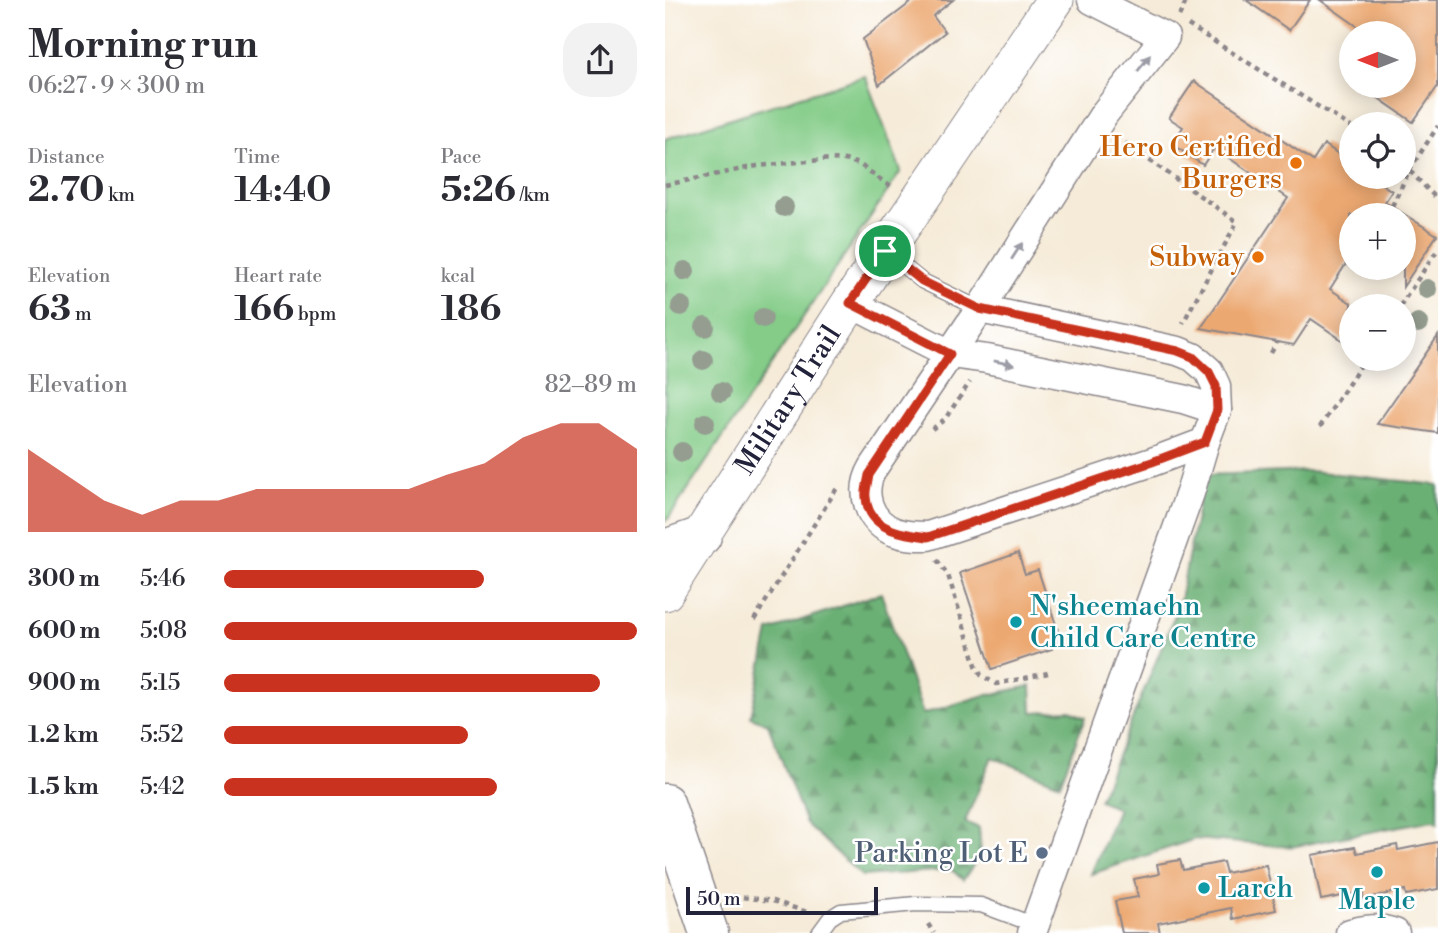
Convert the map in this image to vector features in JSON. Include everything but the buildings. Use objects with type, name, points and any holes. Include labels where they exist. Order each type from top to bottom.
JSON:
[{"type":"main road","points":[[665,549],[702,536]]},
{"type":"main road","points":[[665,803],[671,833],[709,933]]},
{"type":"street","name":"Military Trail","points":[[665,592],[850,303],[1055,0]]},
{"type":"street","points":[[1092,0],[1165,37],[1104,114],[980,309],[869,475],[867,505],[881,524],[893,531],[928,537],[1205,442]]},
{"type":"street","points":[[850,303],[950,354],[1184,399],[1217,410]]},
{"type":"street","points":[[980,309],[1178,351],[1193,357],[1209,372],[1216,386],[1217,410],[1195,477],[1034,929]]},
{"type":"street","points":[[1350,933],[1366,929],[1395,933]]},
{"type":"lane","points":[[885,251],[922,281],[980,309]]},
{"type":"lane","points":[[819,933],[830,918],[841,911],[916,904],[981,905],[1034,929]]},
{"type":"path","points":[[1178,19],[1339,120]]},
{"type":"path","points":[[1416,158],[1438,125]]},
{"type":"path","points":[[1125,143],[1237,222],[1183,323]]},
{"type":"path","points":[[665,186],[757,166],[830,159],[859,164],[892,188]]},
{"type":"path","points":[[1416,176],[1438,200]]},
{"type":"path","points":[[1408,294],[1438,249]]},
{"type":"path","points":[[1271,353],[1277,342]]},
{"type":"path","points":[[1320,427],[1357,371]]},
{"type":"path","points":[[936,558],[948,575],[981,676],[996,684],[1048,673]]},
{"type":"path","points":[[733,896],[773,901],[830,918]]},
{"type":"path","points":[[925,921],[935,933]]},
{"type":"green space","points":[[865,76],[901,171],[665,521],[665,139]]},
{"type":"green space","points":[[1310,471],[1438,485],[1438,822],[1433,820],[1291,847],[1195,839],[1091,874],[1118,808],[1099,800],[1179,605],[1204,475]]},
{"type":"green space","points":[[881,593],[923,714],[978,697],[1031,686],[1032,712],[1070,710],[1085,718],[1060,784],[992,757],[965,822],[979,828],[981,854],[963,880],[952,870],[862,876],[806,824],[768,724],[751,717],[769,631]]},
{"type":"place","name":"Hero Certified Burgers","points":[[1296,163]]},
{"type":"place","name":"Subway","points":[[1258,257]]},
{"type":"place","name":"N'sheemaehn Child Care Centre","points":[[1016,622]]},
{"type":"place","name":"Parking Lot E","points":[[1042,853]]},
{"type":"place","name":"Maple","points":[[1377,872]]},
{"type":"place","name":"Larch","points":[[1204,888]]},
{"type":"route","points":[[885,251],[922,281],[980,309],[1178,351],[1193,357],[1209,372],[1216,386],[1217,410],[1205,442],[928,537],[907,535],[881,524],[867,505],[869,475],[950,354],[850,303],[885,251]]}]
